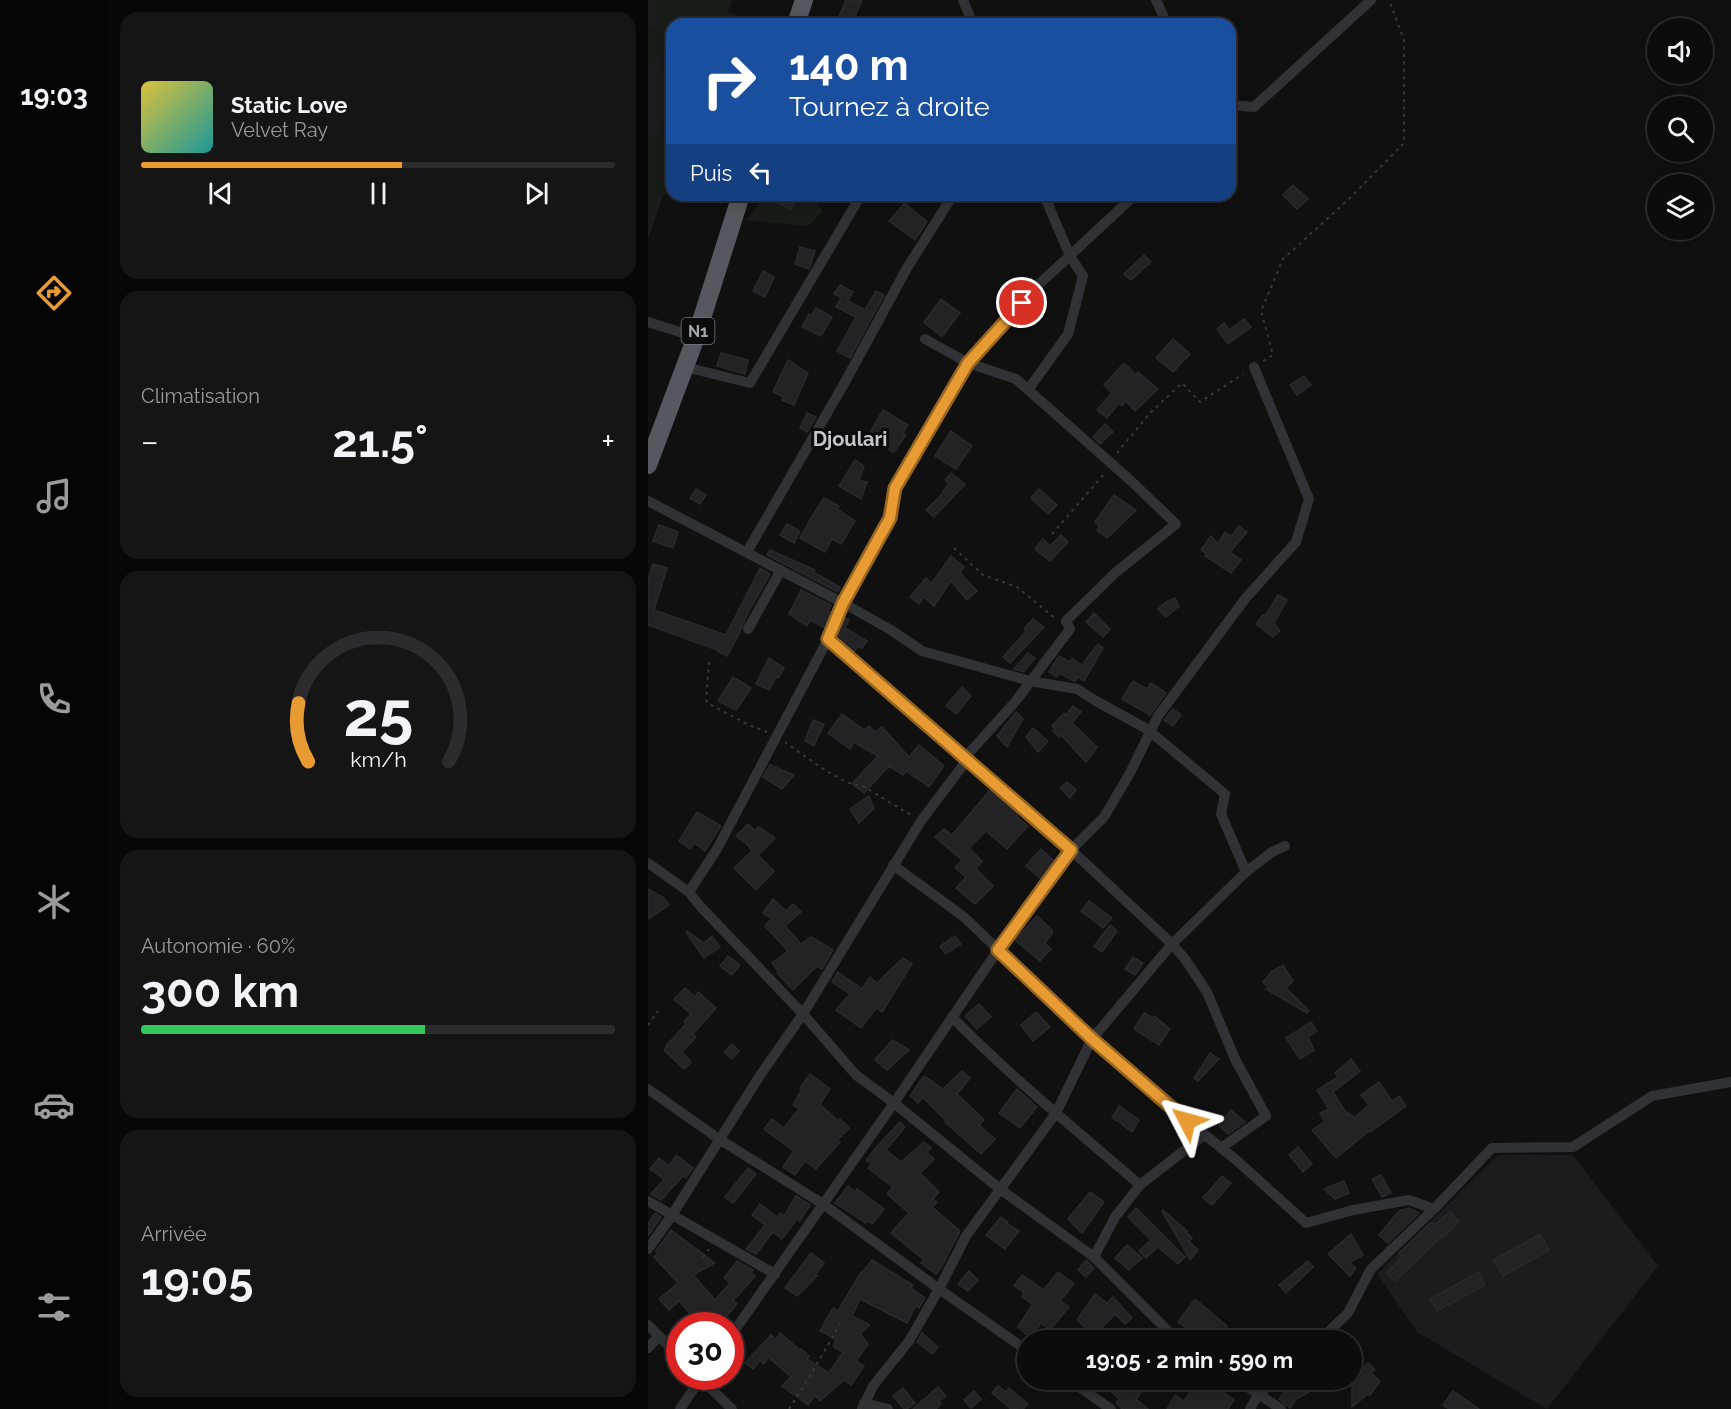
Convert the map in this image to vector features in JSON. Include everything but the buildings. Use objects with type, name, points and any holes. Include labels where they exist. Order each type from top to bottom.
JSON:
[{"type":"highway","points":[[798,18],[804,0]]},
{"type":"highway","name":"N1","points":[[648,465],[696,337],[739,201]]},
{"type":"street","points":[[963,0],[970,18]]},
{"type":"street","points":[[1156,0],[1164,18]]},
{"type":"street","points":[[1236,106],[1254,107],[1371,0]]},
{"type":"street","points":[[685,367],[750,383],[857,201]]},
{"type":"street","points":[[747,552],[845,382],[907,268],[949,201]]},
{"type":"street","points":[[1029,390],[1068,334],[1083,276],[1070,256],[1047,201]]},
{"type":"street","points":[[689,892],[717,849],[828,639],[843,603],[890,518],[895,488],[968,363],[1035,288],[1129,201]]},
{"type":"street","points":[[648,322],[696,337]]},
{"type":"street","points":[[648,1249],[672,1215],[760,1074],[803,1014],[921,821],[967,760],[969,753],[1016,702],[1037,674],[1070,629],[1066,621],[1115,573],[1176,524],[1016,379],[968,363],[925,339]]},
{"type":"street","points":[[744,1317],[998,950],[1071,850],[1104,817],[1158,716],[1245,599],[1296,542],[1309,499],[1254,367]]},
{"type":"street","points":[[648,501],[843,603],[891,630],[922,651],[1030,681],[1077,689],[1151,732],[1225,794],[1221,814],[1246,872]]},
{"type":"street","points":[[748,629],[781,570]]},
{"type":"street","points":[[828,639],[1071,850],[1172,944],[1185,959],[1207,992],[1235,1059],[1266,1116],[1221,1148]]},
{"type":"street","points":[[888,1409],[863,1406],[873,1386],[909,1341],[966,1236],[1056,1113],[1092,1039],[1172,944],[1246,872],[1272,852],[1285,846]]},
{"type":"street","points":[[648,863],[689,892],[803,1014],[856,1076],[894,1103],[1000,1189],[1094,1257],[1167,1330]]},
{"type":"street","points":[[894,865],[964,917],[1092,1039],[1306,1223],[1353,1210],[1409,1200],[1434,1209]]},
{"type":"street","points":[[952,1017],[984,1049],[1140,1185]]},
{"type":"street","points":[[1330,1330],[1348,1313],[1371,1269],[1434,1209],[1492,1148],[1573,1147],[1652,1096],[1731,1082]]},
{"type":"street","points":[[648,1089],[719,1139],[823,1204],[1017,1343]]},
{"type":"street","points":[[1094,1257],[1115,1217],[1140,1185],[1204,1134]]},
{"type":"street","points":[[648,1201],[775,1274]]},
{"type":"street","points":[[648,1325],[666,1344]]},
{"type":"street","points":[[648,1348],[658,1336]]},
{"type":"street","points":[[680,1409],[693,1390]]},
{"type":"street","points":[[713,1390],[732,1409]]},
{"type":"street","points":[[1082,1390],[1106,1408]]},
{"type":"street","points":[[1251,1390],[1281,1409]]},
{"type":"street","points":[[1250,1409],[1258,1395],[1264,1390]]},
{"type":"path","points":[[1052,534],[1106,472],[1110,462],[1150,413],[1182,383],[1200,402],[1273,355],[1261,311],[1283,260],[1350,198],[1404,142],[1404,40],[1389,0]]},
{"type":"path","points":[[954,548],[983,575],[1006,582],[1023,591],[1070,629]]},
{"type":"path","points":[[709,662],[706,700],[709,704],[776,736],[842,781],[855,786],[861,784],[921,821]]},
{"type":"path","points":[[648,1025],[658,1011]]},
{"type":"path","points":[[789,1409],[840,1324]]},
{"type":"shaded area","points":[[648,0],[732,1],[725,18],[666,18],[666,187],[648,239]]},
{"type":"shaded area","points":[[657,0],[730,0],[728,11],[739,16],[738,18],[666,18],[666,81],[665,51],[653,58],[648,67],[648,29],[660,29],[654,14]]},
{"type":"shaded area","points":[[664,124],[666,125],[666,194],[656,199],[653,211],[648,217],[648,162],[655,160],[648,158],[648,136],[656,135]]},
{"type":"shaded area","points":[[759,201],[816,201],[823,211],[808,226],[746,220],[760,203]]},
{"type":"shaded area","points":[[1498,1155],[1573,1155],[1658,1266],[1547,1409],[1417,1332],[1377,1274]]},
{"type":"district","name":"Djoulari","points":[[850,439]]},
{"type":"route","points":[[1022,303],[968,363],[895,488],[890,518],[843,603],[828,639],[1071,850],[998,950],[1092,1039],[1187,1121]]}]
